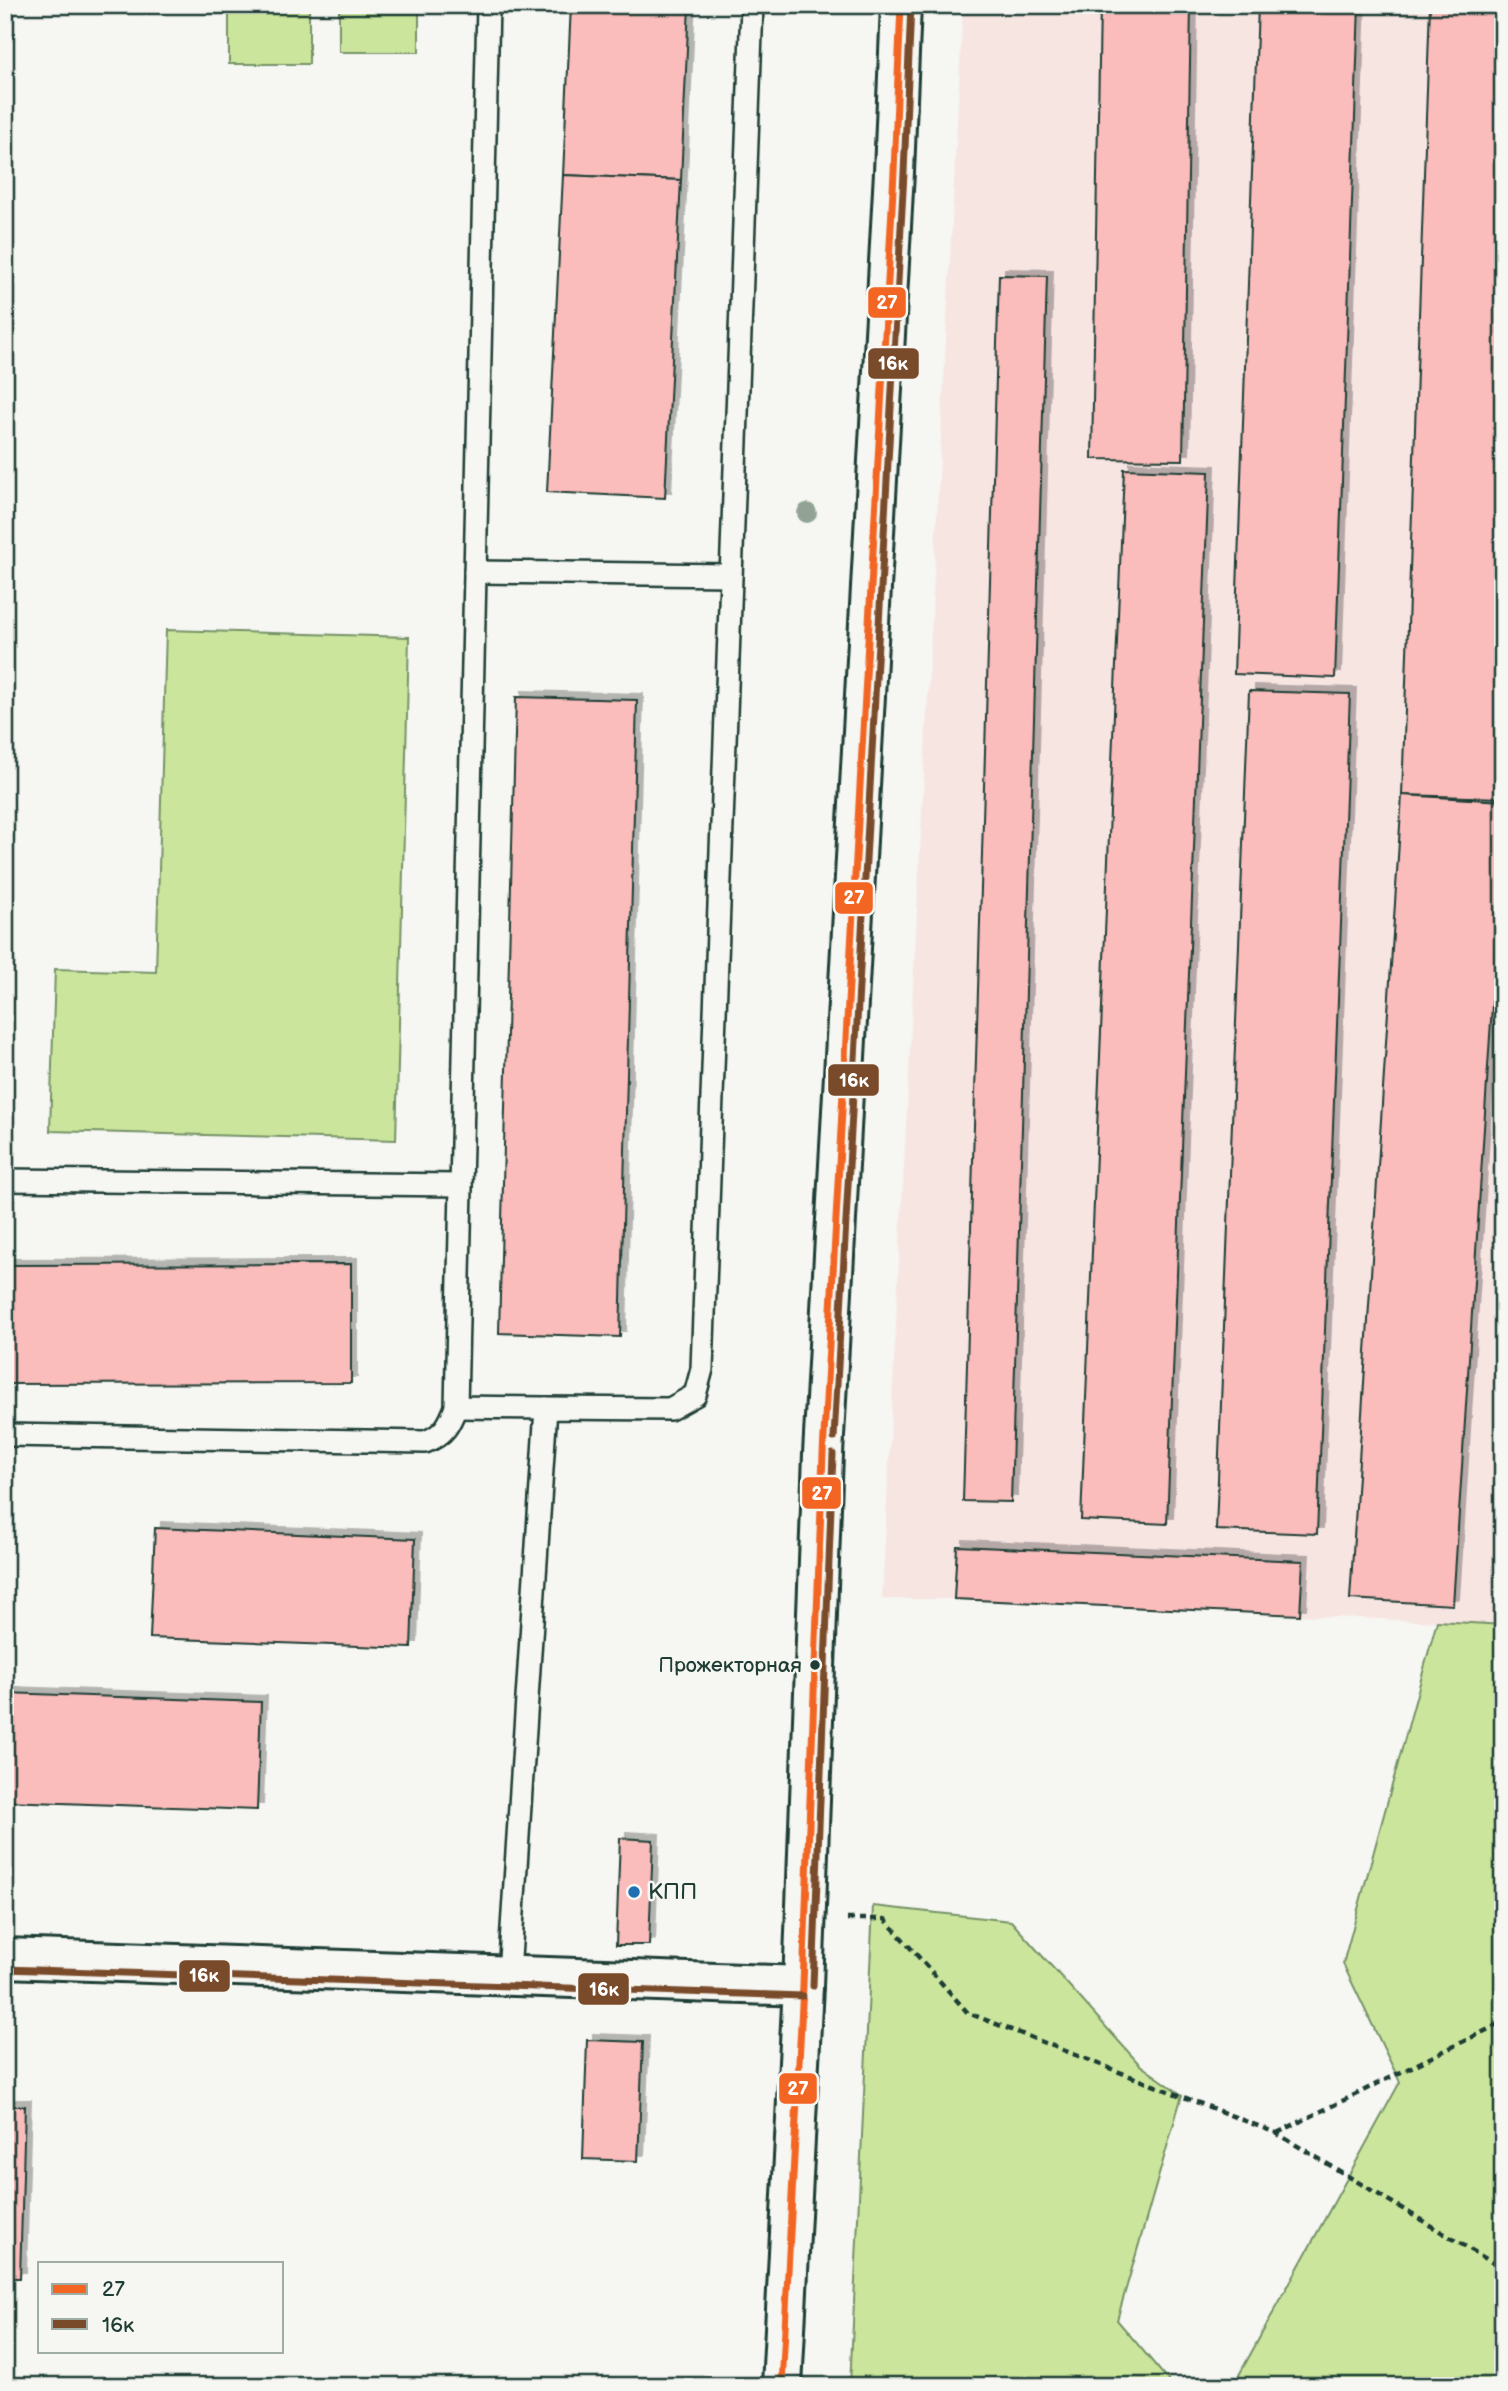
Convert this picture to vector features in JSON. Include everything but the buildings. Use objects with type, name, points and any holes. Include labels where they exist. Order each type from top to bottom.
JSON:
[{"type":"main road","points":[[782,2386],[803,1986],[823,1454],[893,200],[901,5]]},
{"type":"main road","points":[[5,1958],[803,1986]]},
{"type":"lane","points":[[5,1435],[425,1442],[438,1437],[447,1429],[456,1407],[488,5]]},
{"type":"lane","points":[[456,1407],[670,1409],[695,1395],[702,1369],[752,5]]},
{"type":"lane","points":[[475,572],[732,576]]},
{"type":"lane","points":[[5,1180],[461,1185]]},
{"type":"lane","points":[[509,1974],[546,1408]]},
{"type":"path","points":[[840,1919],[886,1919],[968,2013],[1276,2133],[1503,2269]]},
{"type":"path","points":[[1276,2133],[1503,2022]]},
{"type":"shaded area","points":[[963,5],[1503,5],[1503,1625],[954,1599],[882,1599]]},
{"type":"green space","points":[[229,5],[309,5],[309,64],[229,64]]},
{"type":"green space","points":[[339,5],[419,5],[419,52],[339,52]]},
{"type":"green space","points":[[166,630],[409,637],[396,1140],[50,1131],[55,969],[156,972]]},
{"type":"green space","points":[[1437,1621],[1503,1625],[1503,2386],[1233,2386],[1400,2082],[1343,1964]]},
{"type":"green space","points":[[873,1906],[1011,1921],[1140,2065],[1182,2095],[1117,2320],[1173,2386],[850,2386]]},
{"type":"transit line","name":"27","points":[[782,2386],[803,1986],[823,1454],[901,5]]},
{"type":"transit line","name":"16к","points":[[834,1438],[911,5]]},
{"type":"transit line","name":"16к","points":[[813,1986],[833,1454]]},
{"type":"transit line","name":"16к","points":[[5,1969],[803,1996]]},
{"type":"place","name":"Прожекторная","points":[[815,1665]]},
{"type":"place","name":"КПП","points":[[634,1892]]}]
